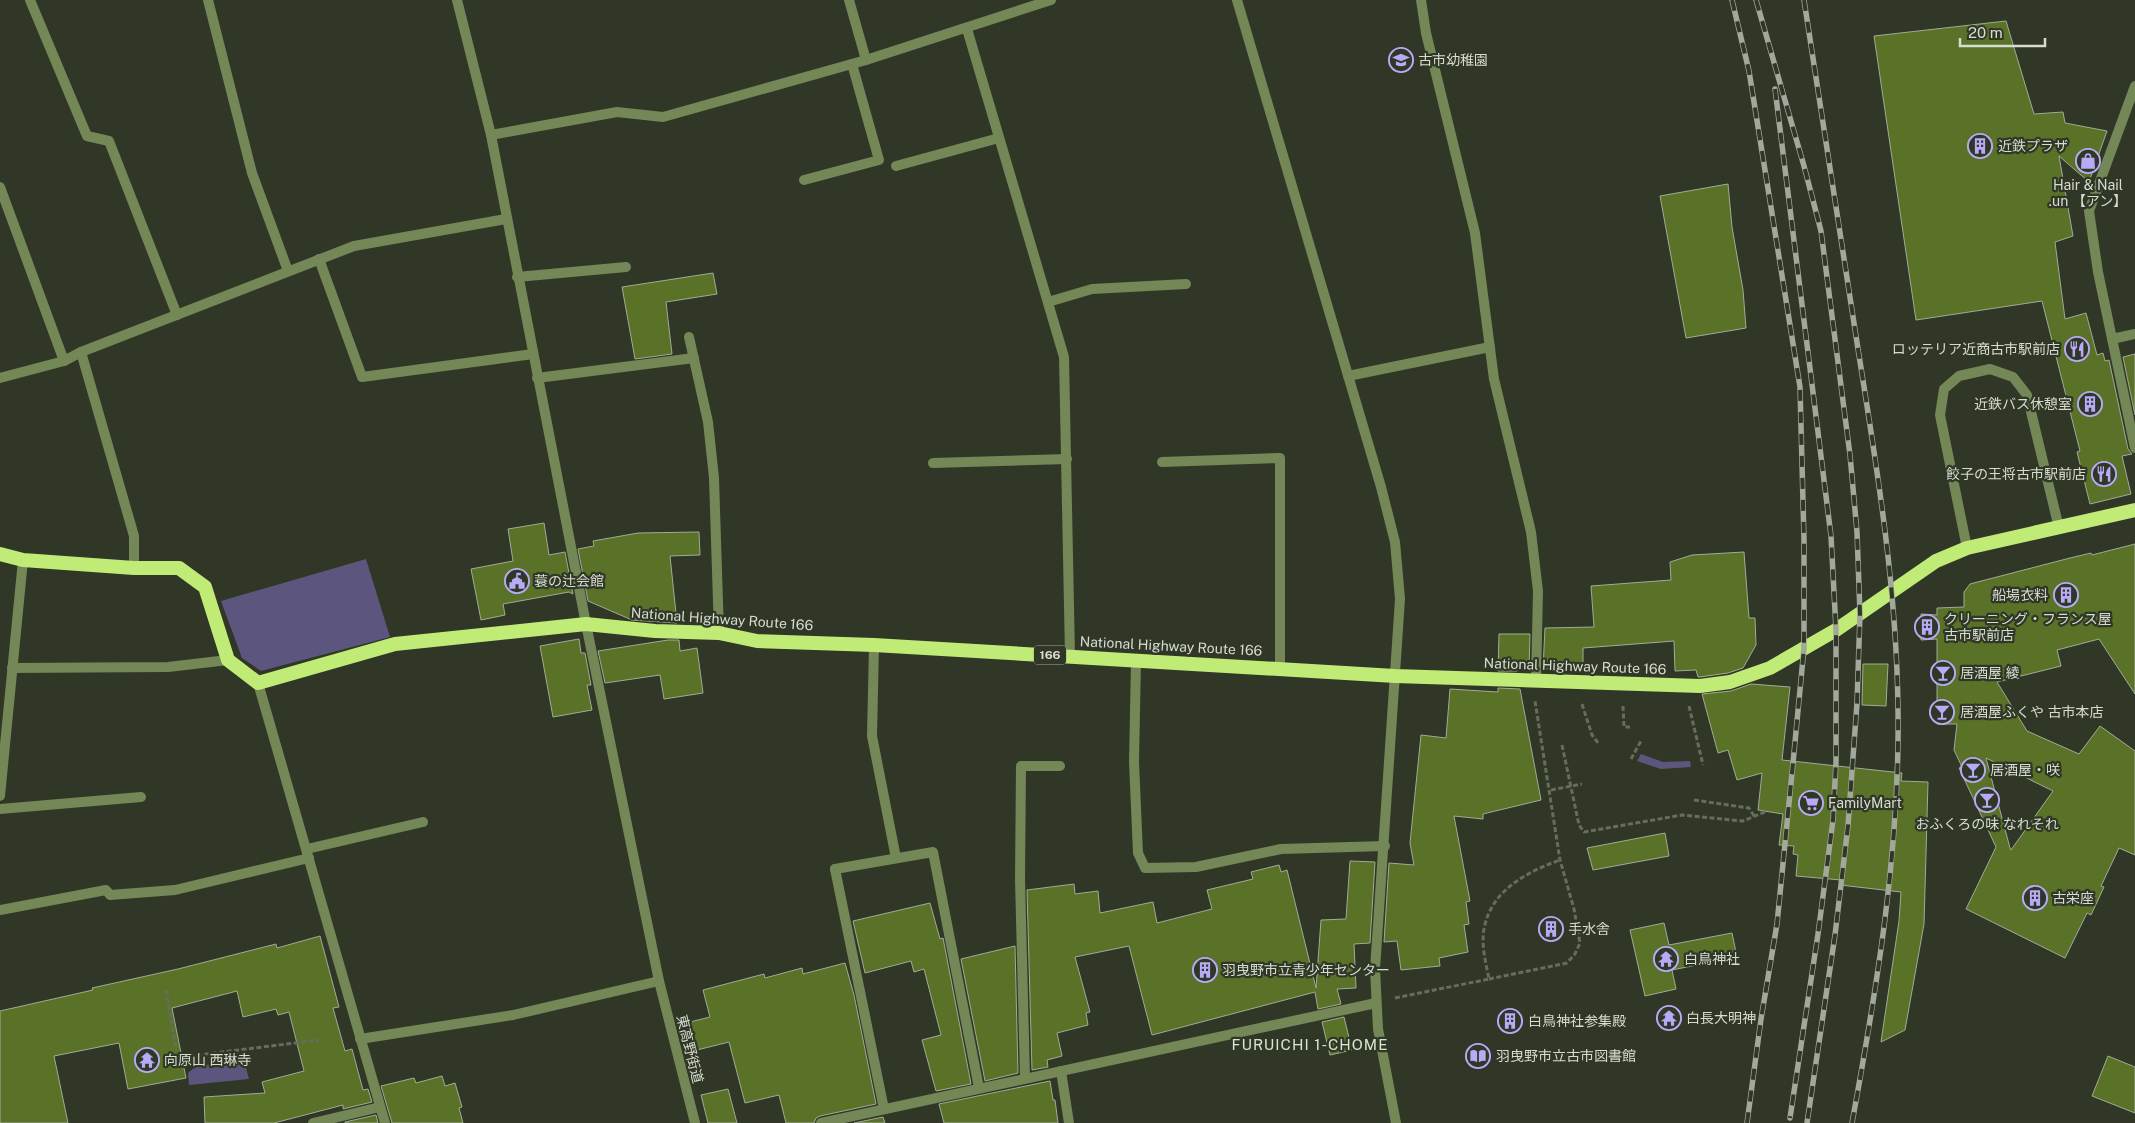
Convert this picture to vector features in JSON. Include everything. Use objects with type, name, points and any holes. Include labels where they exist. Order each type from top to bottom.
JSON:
[{"type":"highway","name":"National Highway Route 166","points":[[258,683],[395,644],[586,624],[655,631],[719,633],[757,641],[874,645],[1395,676],[1700,686],[1730,682],[1770,668],[1836,630],[1936,561],[1967,548],[2135,510]]},
{"type":"highway","points":[[0,554],[23,560],[134,568],[179,568],[205,587],[228,660],[258,683]]},
{"type":"street","points":[[30,0],[86,136],[109,141],[177,315]]},
{"type":"street","points":[[208,0],[252,172],[288,271]]},
{"type":"street","name":"東高野街道","points":[[457,0],[491,135],[537,378],[659,981],[695,1123]]},
{"type":"street","points":[[849,0],[866,60]]},
{"type":"street","points":[[491,135],[617,112],[663,118],[866,60],[967,29],[1050,0]]},
{"type":"street","points":[[1236,0],[1381,487],[1395,542],[1400,599],[1385,846],[1375,970],[1378,1029],[1396,1123]]},
{"type":"street","points":[[1421,0],[1426,33],[1475,233],[1494,379],[1531,532],[1538,591],[1536,680]]},
{"type":"street","points":[[967,29],[1064,357],[1070,656]]},
{"type":"street","points":[[804,180],[879,160],[852,64]]},
{"type":"street","points":[[2135,86],[2089,211],[2098,272],[2135,448]]},
{"type":"street","points":[[896,166],[999,138]]},
{"type":"street","points":[[0,187],[4,210],[64,361]]},
{"type":"street","points":[[0,378],[64,361],[81,352],[354,246],[506,219]]},
{"type":"street","points":[[319,260],[362,377],[533,354]]},
{"type":"street","points":[[518,277],[626,267]]},
{"type":"street","points":[[1048,302],[1092,289],[1186,284]]},
{"type":"street","points":[[2112,339],[2135,334]]},
{"type":"street","points":[[689,336],[708,422],[714,478],[719,633]]},
{"type":"street","points":[[1348,376],[1490,347]]},
{"type":"street","points":[[81,352],[134,536],[134,568]]},
{"type":"street","points":[[537,378],[694,358]]},
{"type":"street","points":[[1967,548],[1940,415],[1944,389],[1959,376],[1990,369],[2013,377],[2028,395],[2060,528]]},
{"type":"street","points":[[1162,462],[1280,458],[1280,668]]},
{"type":"street","points":[[933,463],[1067,459]]},
{"type":"street","points":[[0,796],[23,560]]},
{"type":"street","points":[[874,645],[872,736],[896,858]]},
{"type":"street","points":[[12,668],[168,668],[228,660]]},
{"type":"street","points":[[1136,661],[1134,771],[1138,853],[1145,868],[1196,867],[1281,849],[1385,846]]},
{"type":"street","points":[[258,683],[385,1123]]},
{"type":"street","points":[[1025,1078],[1020,879],[1021,766],[1060,766]]},
{"type":"street","points":[[0,809],[141,797]]},
{"type":"street","points":[[0,910],[106,890],[110,895],[175,890],[423,822]]},
{"type":"street","points":[[884,1109],[834,869],[933,852],[980,1088]]},
{"type":"street","points":[[360,1039],[513,1015],[659,981]]},
{"type":"street","points":[[821,1123],[1376,1002]]},
{"type":"street","points":[[1061,1071],[1069,1123]]},
{"type":"street","points":[[313,1123],[380,1107]]},
{"type":"path","points":[[1376,1002],[1567,963],[1575,954],[1580,943],[1574,910],[1560,860],[1535,707],[1536,680]]},
{"type":"path","points":[[1582,704],[1592,735],[1598,743]]},
{"type":"path","points":[[1623,706],[1624,727],[1630,726]]},
{"type":"path","points":[[1689,706],[1703,765]]},
{"type":"path","points":[[1631,759],[1641,741]]},
{"type":"path","points":[[1562,745],[1579,825],[1584,832],[1682,814],[1742,821],[1767,811]]},
{"type":"path","points":[[1550,790],[1582,784]]},
{"type":"path","points":[[1694,800],[1749,808],[1754,816]]},
{"type":"path","points":[[1489,979],[1484,953],[1484,930],[1493,906],[1507,888],[1526,874],[1560,860]]},
{"type":"path","points":[[166,990],[176,1047]]},
{"type":"path","points":[[182,1058],[319,1040]]},
{"type":"shaded area","points":[[366,559],[390,637],[261,671],[242,658],[221,601]]},
{"type":"shaded area","points":[[1641,754],[1663,762],[1690,761],[1691,767],[1661,769],[1637,761]]},
{"type":"shaded area","points":[[200,1063],[210,1065],[245,1064],[249,1079],[189,1085],[188,1073]]},
{"type":"building","name":"近鉄プラザ","points":[[2006,21],[2034,114],[2063,112],[2065,123],[2107,131],[2089,182],[2059,156],[2073,236],[2055,242],[2065,319],[2086,313],[2097,355],[2103,353],[2105,361],[2109,360],[2128,449],[2132,454],[2122,456],[2131,494],[2090,504],[2077,452],[2080,451],[2042,301],[1916,320],[1874,36]]},
{"type":"building","points":[[1728,184],[1732,227],[1743,290],[1746,328],[1686,338],[1660,196]]},
{"type":"building","points":[[713,273],[717,294],[666,302],[672,354],[635,359],[622,287]]},
{"type":"building","points":[[2135,354],[2135,415],[2123,357]]},
{"type":"building","name":"蓑の辻会館","points":[[544,523],[549,555],[565,552],[573,594],[569,592],[503,604],[505,615],[481,620],[471,569],[513,561],[508,529]]},
{"type":"building","points":[[699,532],[700,555],[670,556],[677,623],[632,620],[588,601],[578,549],[594,546],[593,541],[638,533]]},
{"type":"building","points":[[2135,544],[2135,694],[2099,639],[2057,650],[2061,666],[1997,682],[2027,731],[2079,754],[2100,726],[2135,751],[2135,855],[2119,848],[2101,886],[2104,887],[2091,915],[2087,913],[2065,958],[1966,909],[1996,847],[1959,768],[1962,767],[1954,750],[1957,724],[1937,724],[1937,639],[1921,640],[1921,614],[1937,615],[1937,608],[1964,607],[1964,592],[1970,584],[2091,553],[2092,555]],"holes":[[[1986,758],[2053,791],[2011,850]]]},
{"type":"building","points":[[1744,552],[1749,618],[1755,618],[1756,645],[1743,668],[1728,673],[1700,677],[1698,677],[1696,670],[1675,671],[1674,641],[1583,648],[1583,668],[1543,669],[1545,628],[1594,627],[1591,586],[1671,580],[1670,562],[1692,555]]},
{"type":"building","points":[[1499,634],[1530,634],[1529,669],[1498,671]]},
{"type":"building","points":[[579,639],[581,653],[585,653],[591,685],[587,685],[592,710],[553,717],[540,646]]},
{"type":"building","points":[[679,640],[680,651],[697,648],[703,693],[664,699],[660,675],[605,683],[598,651]]},
{"type":"building","points":[[1863,664],[1888,664],[1886,706],[1862,705]]},
{"type":"building","points":[[1751,684],[1790,687],[1782,760],[1902,773],[1901,781],[1928,782],[1924,924],[1905,1030],[1881,1042],[1899,921],[1901,892],[1840,885],[1841,880],[1796,876],[1798,855],[1793,854],[1794,846],[1779,845],[1783,814],[1758,810],[1762,773],[1737,780],[1728,750],[1718,753],[1702,694],[1731,691]]},
{"type":"building","points":[[1498,688],[1520,689],[1541,800],[1483,814],[1483,819],[1454,816],[1470,901],[1466,902],[1469,924],[1464,925],[1468,952],[1439,958],[1440,966],[1401,970],[1397,941],[1384,942],[1389,863],[1414,865],[1410,843],[1421,735],[1446,738],[1450,689],[1498,692]]},
{"type":"building","points":[[1665,833],[1669,856],[1593,870],[1587,848]]},
{"type":"building","points":[[1350,861],[1375,862],[1370,943],[1354,944],[1356,988],[1337,989],[1341,1004],[1318,1009],[1315,992],[1152,1035],[1129,946],[1075,957],[1090,1012],[1086,1013],[1088,1025],[1057,1033],[1062,1056],[1047,1060],[1048,1067],[1032,1070],[1027,890],[1074,884],[1075,894],[1098,891],[1100,913],[1153,902],[1157,923],[1212,909],[1207,890],[1253,879],[1251,872],[1279,865],[1281,872],[1287,870],[1316,988],[1321,920],[1346,919]]},
{"type":"building","points":[[930,903],[940,939],[943,938],[971,1084],[936,1091],[922,1040],[941,1035],[924,969],[914,972],[911,961],[865,973],[853,921]]},
{"type":"building","points":[[1664,923],[1669,945],[1732,933],[1737,957],[1672,970],[1676,989],[1645,996],[1630,930]]},
{"type":"building","points":[[320,936],[339,1007],[333,1008],[345,1051],[352,1049],[363,1090],[368,1089],[372,1102],[343,1109],[343,1105],[274,1123],[205,1123],[204,1097],[265,1093],[262,1082],[304,1071],[289,1012],[278,1015],[276,1009],[243,1017],[237,991],[172,1008],[186,1078],[128,1089],[119,1043],[54,1056],[68,1123],[0,1123],[0,1011],[93,990],[92,988],[178,969],[276,944],[277,948]]},
{"type":"building","points":[[1015,946],[1018,1073],[985,1081],[961,959]]},
{"type":"building","points":[[845,963],[854,995],[876,1104],[820,1116],[816,1118],[814,1123],[786,1123],[779,1095],[745,1103],[729,1042],[693,1051],[686,1023],[710,1017],[703,990],[764,974],[765,978],[802,968],[803,974]]},
{"type":"building","points":[[1344,1017],[1352,1050],[1330,1055],[1322,1022]]},
{"type":"building","points":[[2108,1056],[2135,1067],[2135,1113],[2092,1096]]},
{"type":"building","points":[[442,1076],[445,1086],[455,1083],[462,1107],[459,1108],[463,1123],[392,1123],[381,1086],[414,1078],[416,1083]]},
{"type":"building","points":[[1050,1081],[1058,1123],[944,1123],[939,1104]]},
{"type":"building","points":[[728,1089],[737,1123],[708,1123],[701,1095]]},
{"type":"building","points":[[376,1115],[378,1123],[345,1123],[345,1122]]},
{"type":"building","points":[[883,1117],[885,1123],[854,1123]]},
{"type":"railway","points":[[1732,0],[1749,71],[1800,387],[1804,540],[1804,648],[1793,763],[1777,924],[1761,1019],[1747,1123]]},
{"type":"railway","points":[[1756,0],[1821,231],[1850,455],[1857,532],[1860,614],[1857,703],[1848,826],[1835,935],[1807,1123]]},
{"type":"railway","points":[[1804,0],[1879,484],[1890,574],[1897,665],[1898,763],[1891,866],[1878,969],[1852,1123]]},
{"type":"railway","points":[[1775,89],[1831,536],[1836,630],[1836,762],[1833,820],[1790,1118]]},
{"type":"place","name":"古市幼稚園","points":[[1401,60]]},
{"type":"place","name":"近鉄プラザ","points":[[1980,146]]},
{"type":"place","name":"Hair & Nail .un 【アン】","points":[[2088,161]]},
{"type":"place","name":"ロッテリア近商古市駅前店","points":[[2077,349]]},
{"type":"place","name":"近鉄バス休憩室","points":[[2090,404]]},
{"type":"place","name":"餃子の王将古市駅前店","points":[[2104,474]]},
{"type":"place","name":"蓑の辻会館","points":[[517,581]]},
{"type":"place","name":"船場衣料","points":[[2066,595]]},
{"type":"place","name":"クリーニング・フランス屋 古市駅前店","points":[[1927,627]]},
{"type":"place","name":"居酒屋 綾","points":[[1943,673]]},
{"type":"place","name":"居酒屋ふくや 古市本店","points":[[1942,712]]},
{"type":"place","name":"居酒屋・咲","points":[[1973,770]]},
{"type":"place","name":"おふくろの味 なれそれ","points":[[1987,800]]},
{"type":"place","name":"FamilyMart","points":[[1811,803]]},
{"type":"place","name":"古栄座","points":[[2035,898]]},
{"type":"place","name":"手水舎","points":[[1551,929]]},
{"type":"place","name":"白鳥神社","points":[[1666,959]]},
{"type":"place","name":"羽曳野市立青少年センター","points":[[1205,970]]},
{"type":"place","name":"白長大明神","points":[[1669,1018]]},
{"type":"place","name":"白鳥神社参集殿","points":[[1510,1021]]},
{"type":"place","name":"羽曳野市立古市図書館","points":[[1478,1056]]},
{"type":"place","name":"向原山 西琳寺","points":[[147,1060]]},
{"type":"district","name":"FURUICHI 1-CHOME","points":[[1310,1045]]}]
